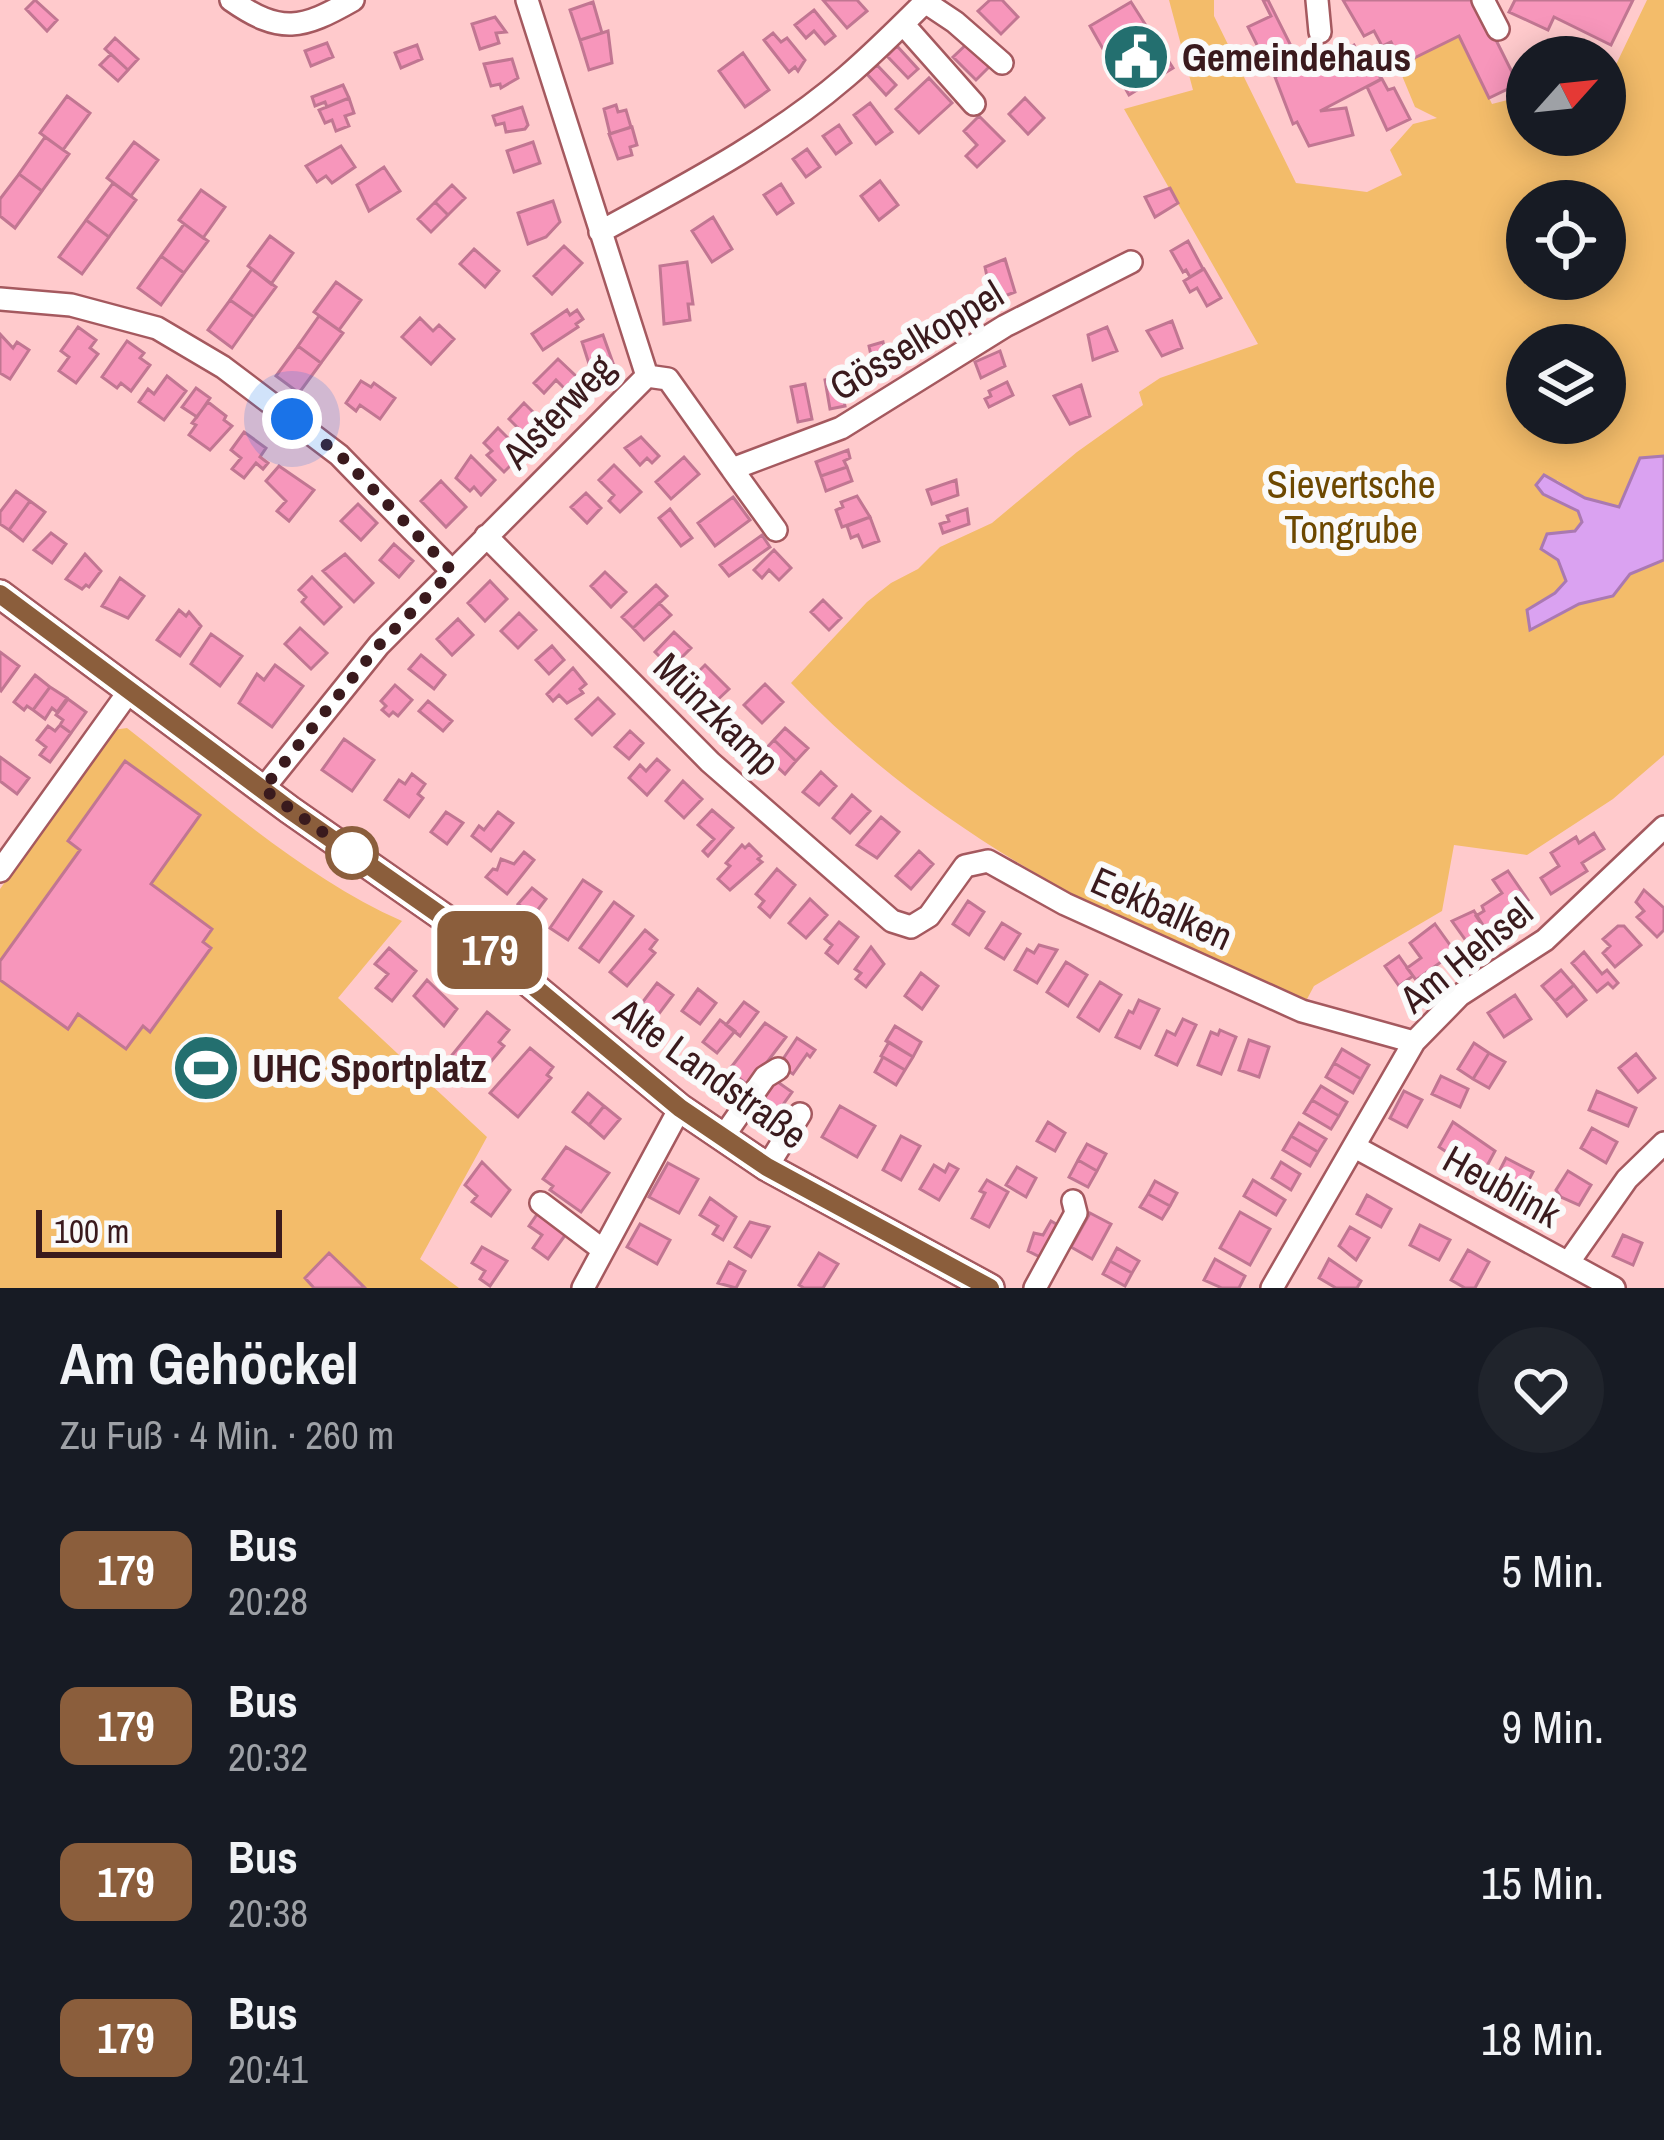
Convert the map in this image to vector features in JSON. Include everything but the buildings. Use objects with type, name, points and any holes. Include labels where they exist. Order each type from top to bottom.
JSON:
[{"type":"main road","name":"Alte Landstraße","points":[[0,594],[486,947],[680,1108],[767,1167],[990,1288]]},
{"type":"street","points":[[231,0],[278,26],[306,23],[353,0]]},
{"type":"street","name":"Alsterweg","points":[[263,789],[379,645],[647,376],[527,0]]},
{"type":"street","points":[[1317,0],[1320,32]]},
{"type":"street","points":[[1484,0],[1498,29]]},
{"type":"street","points":[[601,232],[719,166],[784,122],[844,79],[927,1],[1002,63]]},
{"type":"street","points":[[903,24],[974,104]]},
{"type":"street","name":"Gösselkoppel","points":[[732,470],[841,428],[1005,326],[1131,262]]},
{"type":"street","points":[[0,299],[71,305],[157,328],[223,367],[339,454],[452,571]]},
{"type":"street","points":[[647,376],[668,380],[776,530]]},
{"type":"street","name":"Münzkamp","points":[[486,536],[710,762],[913,938]]},
{"type":"street","points":[[0,872],[130,690]]},
{"type":"street","name":"Am Hehsel","points":[[1272,1288],[1414,1042],[1460,995],[1545,940],[1664,827]]},
{"type":"street","name":"Eekbalken","points":[[913,938],[965,866],[988,861],[1065,904],[1302,1011],[1414,1042]]},
{"type":"street","points":[[723,1137],[765,1077],[778,1069]]},
{"type":"street","points":[[583,1288],[680,1108]]},
{"type":"street","points":[[767,1167],[800,1114]]},
{"type":"street","points":[[1568,1263],[1628,1179],[1664,1143]]},
{"type":"street","name":"Heublink","points":[[1355,1147],[1614,1288]]},
{"type":"street","points":[[1035,1288],[1076,1213],[1073,1201]]},
{"type":"street","points":[[541,1203],[603,1250]]},
{"type":"green space","name":"Sievertsche Tongrube","points":[[1169,0],[1214,0],[1214,16],[1296,183],[1367,192],[1402,175],[1390,150],[1413,124],[1437,118],[1415,107],[1398,66],[1459,36],[1492,104],[1506,100],[1506,156],[1626,156],[1626,44],[1647,0],[1664,0],[1664,456],[1640,458],[1620,507],[1585,498],[1557,480],[1543,494],[1578,511],[1582,522],[1558,560],[1566,581],[1531,630],[1579,604],[1613,596],[1630,574],[1664,560],[1664,755],[1613,799],[1527,855],[1454,845],[1442,911],[1314,986],[1306,1001],[1166,941],[1030,870],[904,785],[791,683],[867,602],[918,569],[940,547],[992,523],[1077,452],[1143,405],[1139,392],[1160,378],[1258,344],[1124,109],[1193,90]]},
{"type":"green space","name":"UHC Sportplatz","points":[[127,728],[294,858],[402,921],[338,998],[487,1137],[420,1259],[459,1288],[0,1288],[0,889],[113,730]]},
{"type":"shaded area","points":[[1664,456],[1664,560],[1630,574],[1613,596],[1579,604],[1530,630],[1527,610],[1566,581],[1558,560],[1541,549],[1547,534],[1575,531],[1582,522],[1578,511],[1543,494],[1536,485],[1544,475],[1585,498],[1619,507],[1640,458]]},
{"type":"bus line","name":"179","points":[[0,594],[290,810],[486,947],[680,1108],[767,1167],[990,1288]]},
{"type":"place","name":"Gemeindehaus","points":[[1136,57]]},
{"type":"place","name":"UHC Sportplatz","points":[[206,1068]]},
{"type":"route","points":[[292,419],[339,454],[452,571],[379,645],[263,789],[356,856],[352,853]]}]
